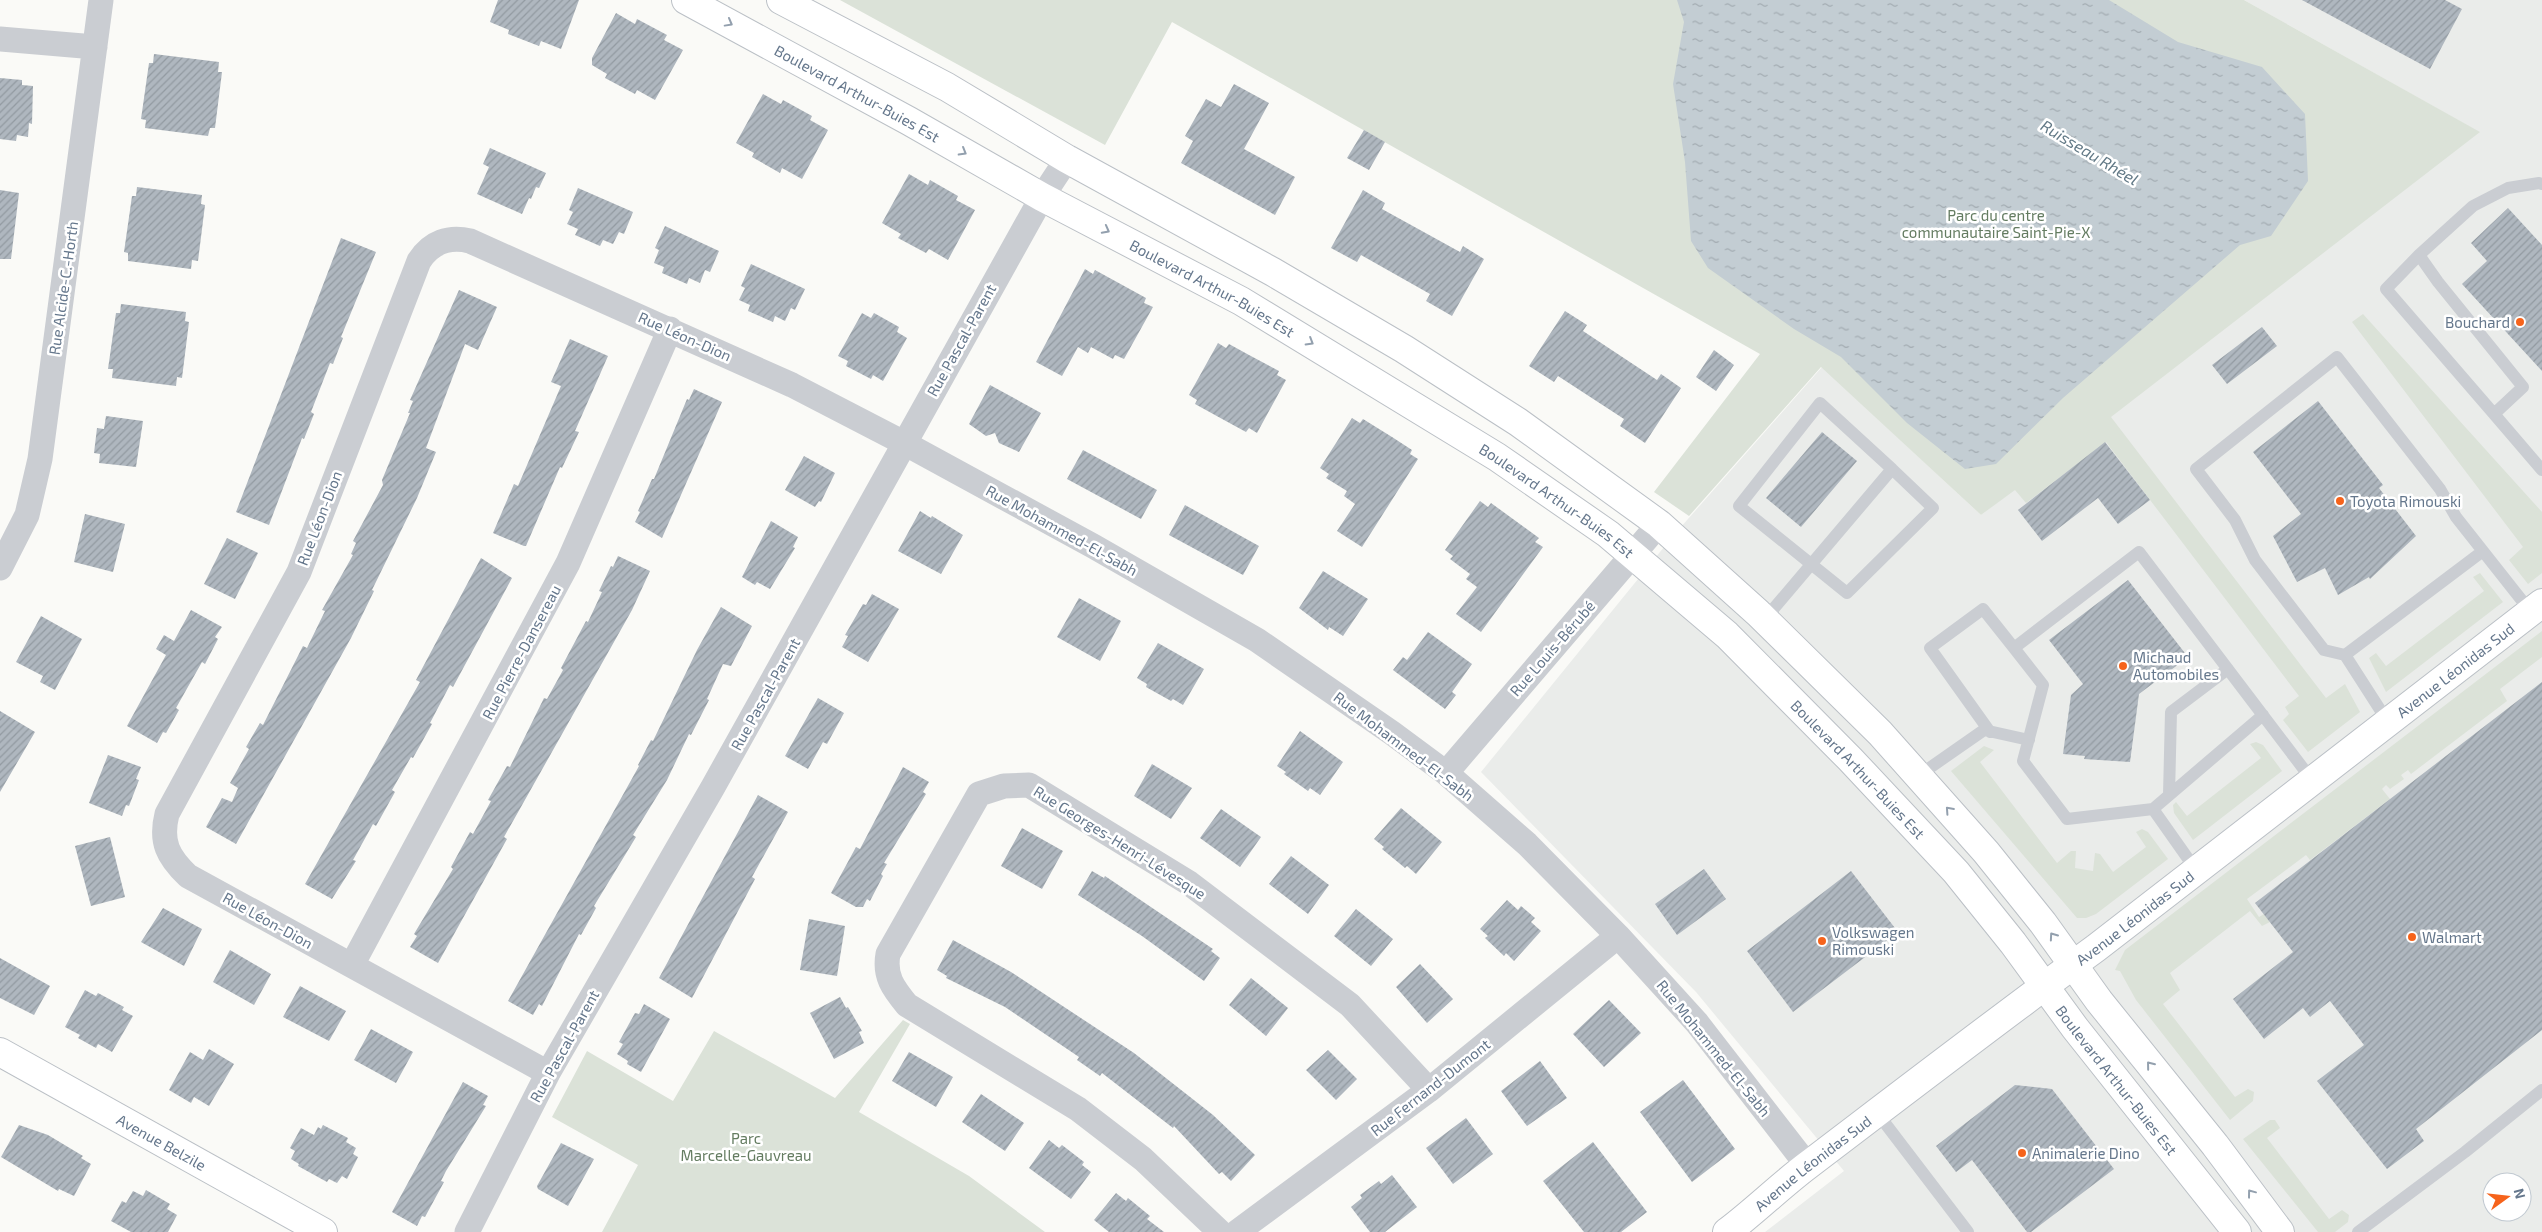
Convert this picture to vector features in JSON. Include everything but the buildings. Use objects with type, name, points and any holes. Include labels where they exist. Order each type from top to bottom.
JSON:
[{"type":"street","name":"Rue Alcide-C.-Horth","points":[[0,568],[27,515],[40,458],[101,0]]},
{"type":"street","name":"Boulevard Arthur-Buies Est","points":[[686,0],[909,121],[1042,197],[1240,301],[1497,457],[1608,534],[1632,553],[1727,636],[1850,760],[1956,872],[2237,1232]]},
{"type":"street","points":[[781,0],[947,87],[1067,159],[1273,272],[1404,349],[1518,422],[1659,524],[1764,620],[1880,733],[1992,859],[2044,922],[2099,1002],[2215,1145],[2280,1232]]},
{"type":"street","points":[[0,39],[95,47]]},
{"type":"street","name":"Rue Pascal-Parent","points":[[467,1232],[548,1073],[713,787],[1042,197],[1067,159]]},
{"type":"street","name":"Rue Léon-Dion","points":[[548,1073],[188,876],[174,862],[167,849],[165,822],[167,814],[299,572],[419,261],[430,248],[439,242],[450,239],[470,241],[792,384],[904,443]]},
{"type":"street","name":"Rue Pierre-Dansereau","points":[[352,965],[568,563],[670,329]]},
{"type":"street","name":"Rue Mohammed-El-Sabh","points":[[904,443],[1093,546],[1257,640],[1392,733],[1446,773],[1527,844],[1618,936],[1697,1023],[1808,1166]]},
{"type":"street","name":"Rue Louis-Bérubé","points":[[1446,773],[1566,630],[1659,524]]},
{"type":"street","name":"Avenue Léonidas Sud","points":[[1734,1230],[1808,1166],[2044,985],[2073,965],[2536,607]]},
{"type":"street","name":"Rue Georges-Henri-Lévesque","points":[[1220,1232],[1143,1159],[1078,1109],[906,1005],[892,986],[886,968],[888,954],[978,794],[1004,786],[1030,785],[1189,883],[1350,1006],[1429,1090]]},
{"type":"street","name":"Rue Fernand-Dumont","points":[[1238,1232],[1429,1090],[1618,936]]},
{"type":"street","name":"Avenue Belzile","points":[[0,1052],[323,1232]]},
{"type":"lane","points":[[2540,464],[2494,414],[2386,289],[2419,255],[2473,206],[2508,188],[2539,182],[2542,184]]},
{"type":"lane","points":[[2419,255],[2438,282],[2524,387],[2494,414]]},
{"type":"lane","points":[[2388,722],[2345,655],[2324,650],[2255,560],[2235,520],[2196,469],[2337,357],[2440,489],[2456,517],[2483,551],[2536,607]]},
{"type":"lane","points":[[1820,403],[1892,469],[1933,508],[1847,593],[1811,566],[1739,506],[1820,403]]},
{"type":"lane","points":[[1764,620],[1892,469]]},
{"type":"lane","points":[[2345,655],[2483,551]]},
{"type":"lane","points":[[2014,648],[2138,552],[2312,780]]},
{"type":"lane","points":[[1990,732],[1930,648],[1983,609],[2043,684],[2023,762],[2067,819],[2153,809],[2263,715]]},
{"type":"lane","points":[[2169,795],[2171,712],[2228,669]]},
{"type":"lane","points":[[1918,776],[1984,730],[2029,740]]},
{"type":"lane","points":[[2153,809],[2196,870]]},
{"type":"lane","points":[[2358,1232],[2465,1152],[2542,1090]]},
{"type":"lane","points":[[1878,1114],[1968,1232]]},
{"type":"shaded area","points":[[2244,0],[2542,0],[2542,1232],[1765,1232],[1844,1171],[1696,992],[1481,772],[1673,536],[1822,367],[1981,515],[2479,132]]},
{"type":"green space","name":"Parc du centre communautaire Saint-Pie-X","points":[[840,0],[2244,0],[2480,132],[2111,417],[2326,698],[2345,684],[2360,712],[2308,752],[2283,720],[2289,714],[2285,707],[2299,696],[2106,442],[2026,503],[2015,490],[1981,515],[1821,367],[1689,516],[1654,492],[1760,354],[1172,22],[1105,145]]},
{"type":"green space","points":[[2363,314],[2542,512],[2542,573],[2528,584],[2509,560],[2523,547],[2352,322]]},
{"type":"green space","points":[[2480,573],[2503,602],[2386,692],[2369,658],[2376,653],[2386,666],[2484,591],[2473,577]]},
{"type":"green space","points":[[2542,631],[2542,657],[2500,689],[2507,701],[2411,774],[2408,770],[2401,775],[2404,779],[2390,789],[2386,785],[2382,789],[2390,799],[2310,860],[2306,855],[2247,899],[2259,917],[2264,914],[2270,922],[2262,926],[2250,911],[2170,973],[2180,990],[2163,1004],[2235,1097],[2248,1089],[2254,1092],[2253,1101],[2230,1120],[2136,1000],[2120,971],[2115,970],[2125,950]]},
{"type":"green space","points":[[2256,742],[2263,745],[2282,771],[2193,840],[2174,813],[2173,805],[2176,802],[2187,816],[2261,758],[2250,744]]},
{"type":"green space","points":[[1984,746],[1994,750],[1980,762],[2057,863],[2071,851],[2076,851],[2075,868],[2093,871],[2095,853],[2100,854],[2113,872],[2146,847],[2136,832],[2142,829],[2148,832],[2168,859],[2096,914],[2086,918],[2077,918],[1951,771]]},
{"type":"green space","name":"Parc Marcelle-Gauvreau","points":[[903,1020],[910,1024],[859,1112],[969,1176],[1045,1232],[602,1232],[638,1165],[552,1117],[587,1051],[673,1101],[714,1031],[835,1098]]},
{"type":"green space","points":[[2270,1120],[2275,1120],[2280,1128],[2267,1138],[2329,1219],[2342,1210],[2349,1215],[2348,1222],[2335,1232],[2318,1232],[2243,1139]]},
{"type":"water","name":"Ruisseau Rhéel","points":[[1677,0],[2109,0],[2178,42],[2262,67],[2305,114],[2308,181],[2271,236],[2240,245],[2063,398],[1996,464],[1965,469],[1907,423],[1841,357],[1794,329],[1708,268],[1691,241],[1685,162],[1673,84],[1684,22]]},
{"type":"place","name":"Bouchard","points":[[2520,322]]},
{"type":"place","name":"Toyota Rimouski","points":[[2340,501]]},
{"type":"place","name":"Michaud Automobiles","points":[[2123,666]]},
{"type":"place","name":"Walmart","points":[[2412,937]]},
{"type":"place","name":"Volkswagen Rimouski","points":[[1822,941]]},
{"type":"place","name":"Animalerie Dino","points":[[2022,1153]]}]
